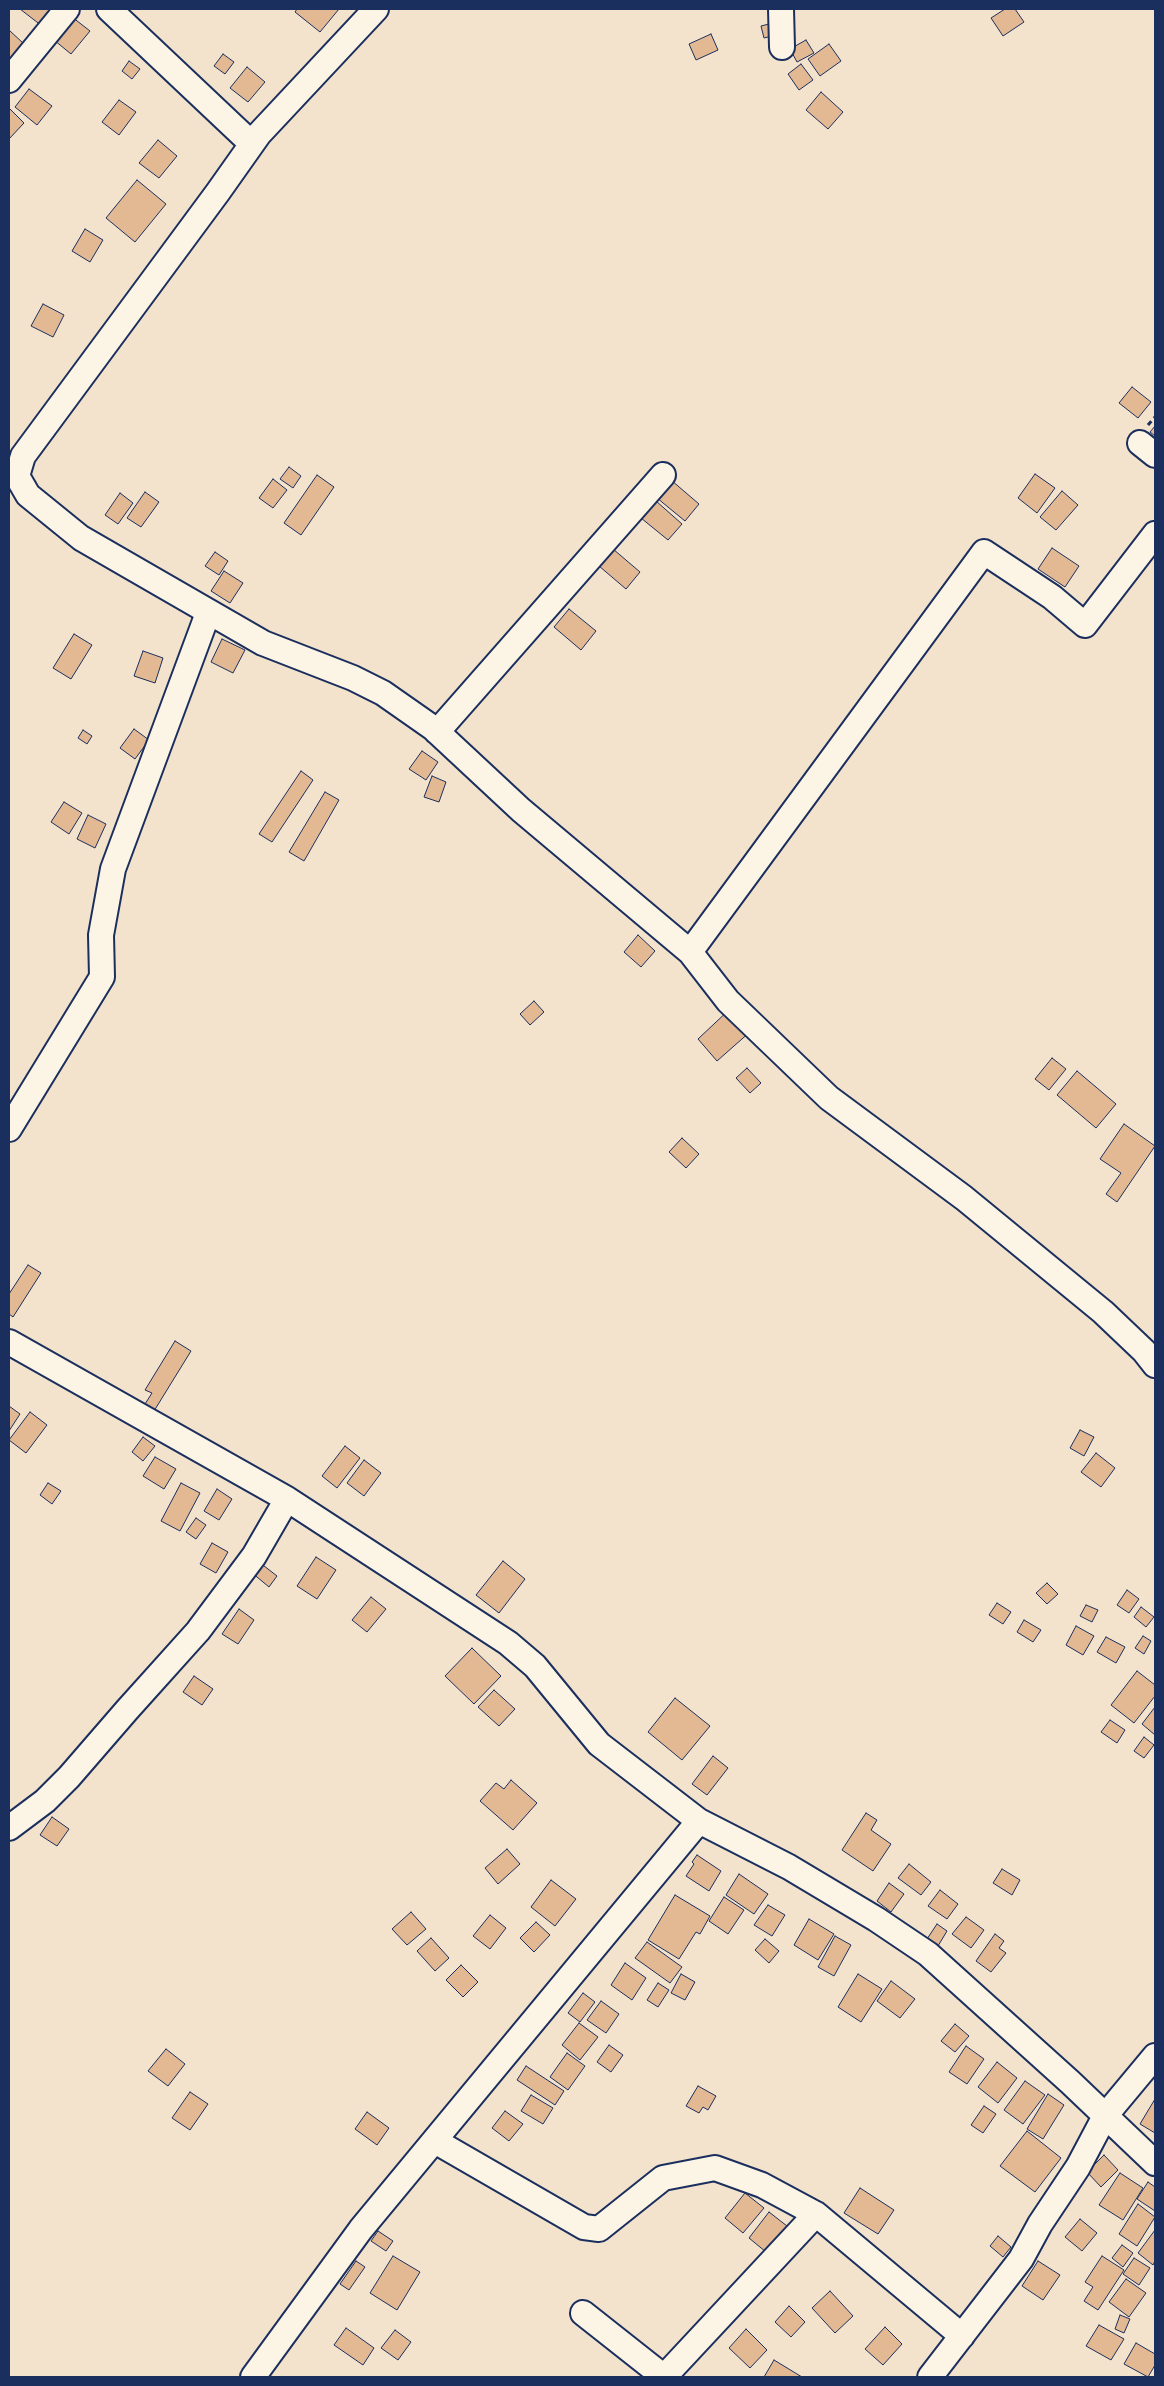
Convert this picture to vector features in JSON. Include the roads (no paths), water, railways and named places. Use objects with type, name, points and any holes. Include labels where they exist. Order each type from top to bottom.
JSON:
[{"type":"street","points":[[9,80],[67,9]]},
{"type":"street","points":[[110,9],[252,144]]},
{"type":"street","points":[[376,9],[337,48],[252,144],[23,456],[17,476],[18,491],[81,538],[208,613],[263,643],[352,678],[383,693],[437,732],[520,810],[690,952],[728,1001],[830,1098],[964,1198],[1095,1305],[1144,1350],[1155,1365]]},
{"type":"street","points":[[781,9],[782,47]]},
{"type":"street","points":[[437,732],[663,475]]},
{"type":"street","points":[[690,952],[984,552],[1052,597],[1085,624],[1155,534]]},
{"type":"street","points":[[9,1129],[102,977],[102,935],[113,869],[208,613]]},
{"type":"street","points":[[9,1342],[287,1499],[520,1651],[535,1666],[599,1744],[699,1821],[789,1867],[876,1919],[928,1954],[1155,2163]]},
{"type":"street","points":[[9,1828],[45,1801],[70,1778],[127,1710],[198,1632],[254,1556],[287,1499]]},
{"type":"street","points":[[253,2377],[361,2229],[699,1821]]},
{"type":"street","points":[[930,2377],[1021,2259],[1040,2224],[1078,2167],[1105,2116],[1155,2056]]},
{"type":"street","points":[[435,2141],[584,2227],[599,2230],[662,2178],[715,2168],[762,2185],[816,2214],[962,2336]]},
{"type":"street","points":[[583,2313],[664,2377],[816,2214]]}]
